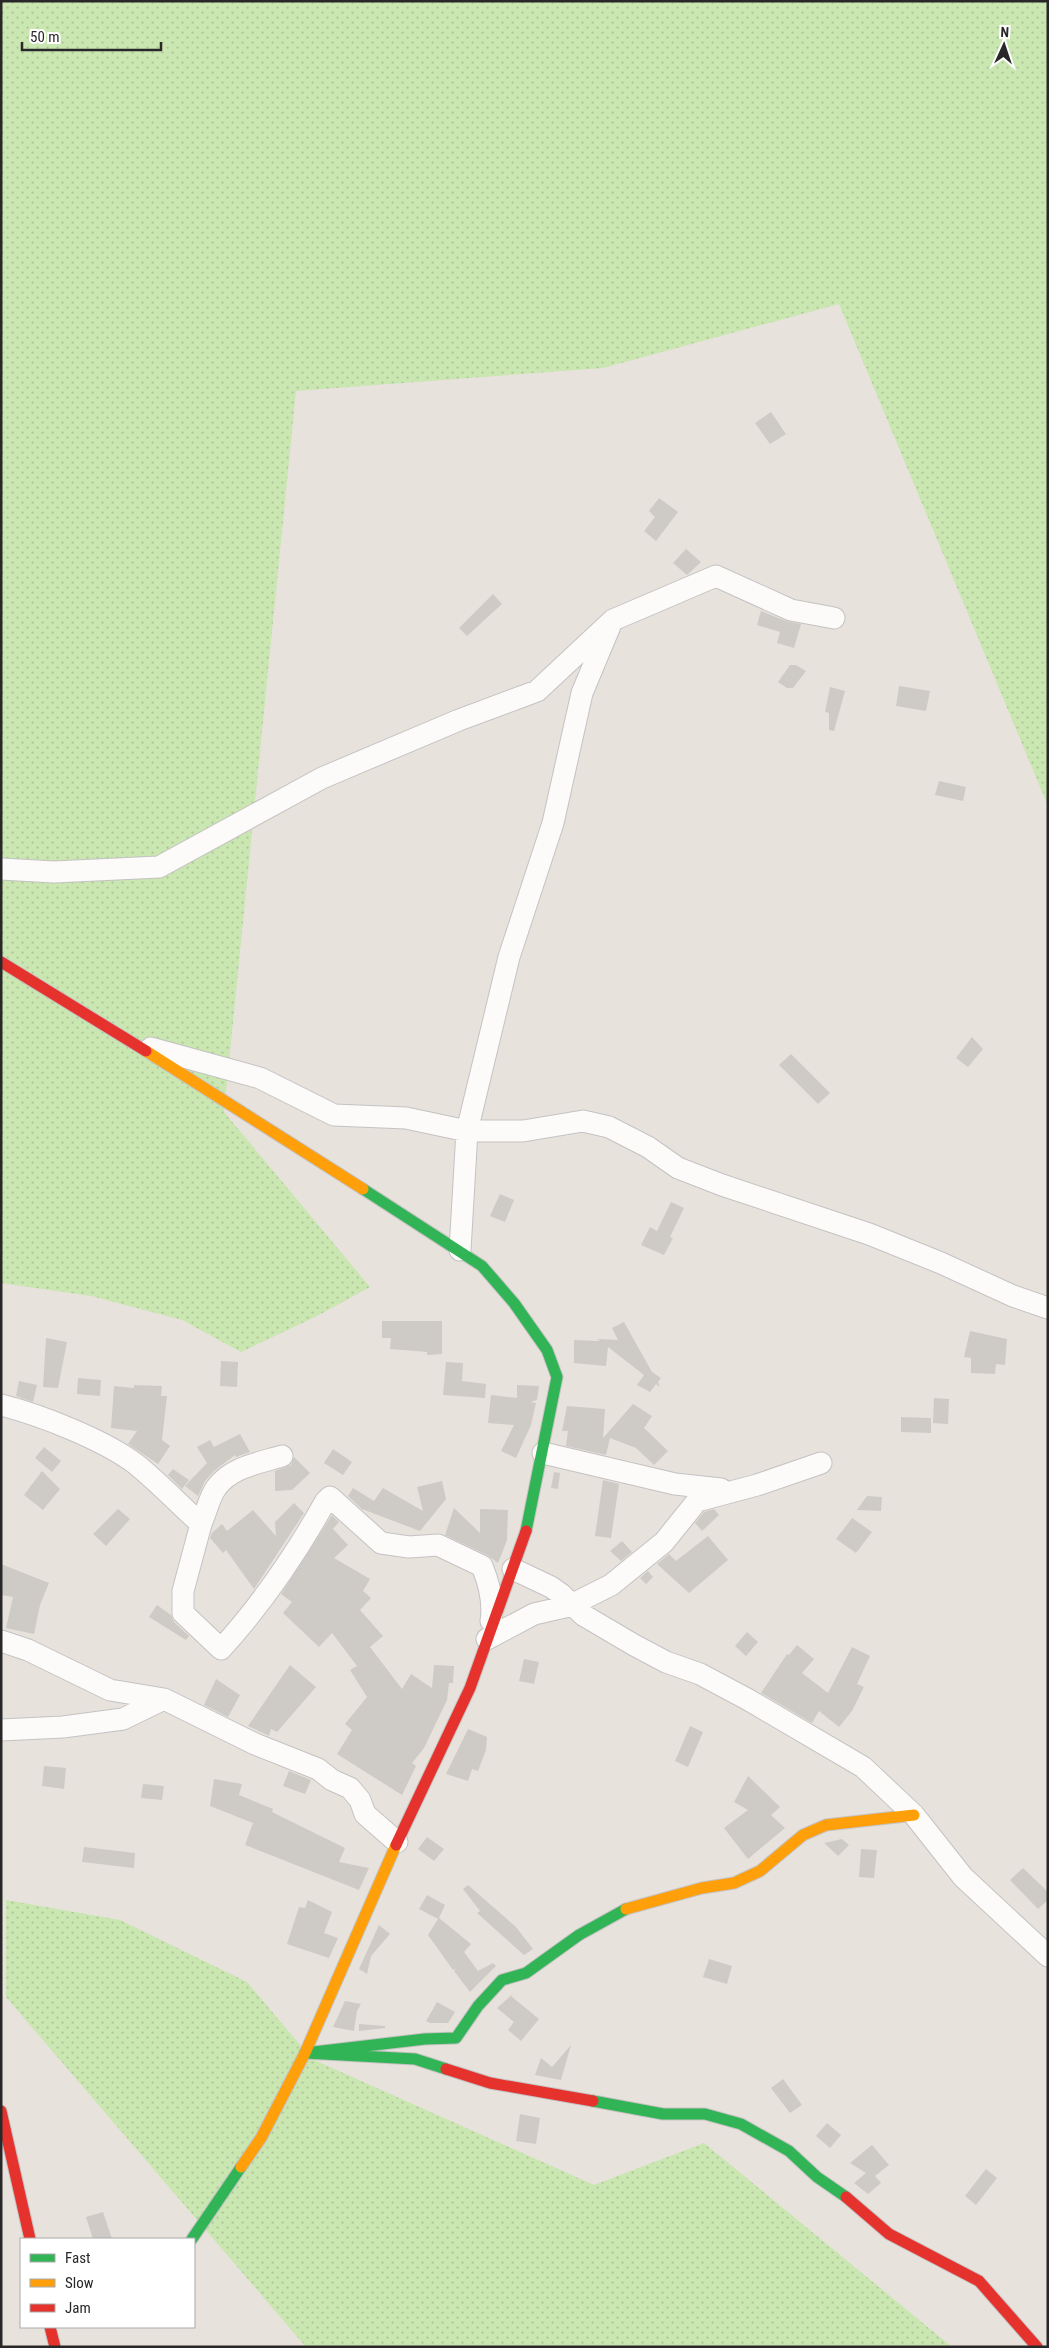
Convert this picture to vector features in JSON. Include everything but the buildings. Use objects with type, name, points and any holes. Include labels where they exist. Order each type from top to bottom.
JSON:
[{"type":"street","points":[[1,869],[54,872],[159,867],[322,778],[459,720],[536,691],[612,620],[716,576],[791,610],[834,618]]},
{"type":"street","points":[[460,1250],[468,1132],[509,957],[553,822],[582,693],[612,620]]},
{"type":"street","points":[[1,962],[460,1250],[494,1277],[548,1352],[556,1368],[557,1378],[525,1537],[470,1688],[397,1842],[305,2053],[261,2138],[193,2238]]},
{"type":"street","points":[[132,1043],[260,1078],[334,1115],[406,1118],[468,1132],[523,1131],[583,1121],[609,1128],[648,1147],[678,1168],[722,1185],[869,1234],[941,1263],[1013,1296],[1048,1308]]},
{"type":"street","points":[[1,1404],[32,1412],[98,1443],[136,1464],[201,1524]]},
{"type":"street","points":[[542,1453],[639,1474],[675,1484],[717,1490],[757,1485]]},
{"type":"street","points":[[282,1456],[242,1467],[228,1476],[216,1488],[201,1524],[183,1591],[183,1613],[221,1649],[237,1632],[302,1543],[325,1502],[330,1497],[381,1543],[409,1547],[438,1545],[482,1566],[489,1583],[492,1613],[487,1639]]},
{"type":"street","points":[[487,1639],[534,1614],[572,1605],[589,1594],[611,1585],[664,1542],[697,1501],[757,1485],[821,1463]]},
{"type":"street","points":[[514,1569],[551,1587],[583,1615],[634,1645],[666,1662],[700,1674],[778,1715],[863,1767],[914,1815],[963,1877],[1048,1956]]},
{"type":"street","points":[[1,1641],[28,1650],[110,1690],[164,1699],[255,1744],[318,1769],[332,1780],[350,1788],[360,1800],[365,1814],[397,1842]]},
{"type":"street","points":[[1,1730],[63,1727],[123,1719],[164,1699]]},
{"type":"street","points":[[305,2053],[456,2038],[478,2006],[502,1980],[526,1973],[579,1935],[621,1910],[702,1888],[734,1883],[760,1871],[803,1835],[826,1825],[914,1815]]},
{"type":"street","points":[[305,2053],[416,2059],[490,2083],[663,2114],[705,2114],[741,2124],[789,2151],[817,2176],[852,2201],[889,2234],[979,2282],[1037,2347]]},
{"type":"street","points":[[1,2111],[30,2238]]},
{"type":"street","points":[[50,2328],[55,2347]]},
{"type":"green space","points":[[1,1],[1048,1],[1048,806],[839,304],[603,368],[296,391],[224,1112],[370,1287],[317,1316],[241,1352],[182,1320],[91,1296],[1,1283]]},
{"type":"green space","points":[[6,1900],[120,1920],[247,1982],[312,2059],[594,2185],[704,2143],[952,2347],[306,2347],[6,1997]]},
{"type":"traffic: fast","points":[[363,1189],[482,1266],[514,1303],[547,1350],[557,1377],[526,1531]]},
{"type":"traffic: fast","points":[[446,2069],[415,2059],[305,2053],[425,2039],[456,2038],[478,2006],[502,1980],[526,1973],[579,1935],[626,1909]]},
{"type":"traffic: fast","points":[[593,2101],[663,2114],[705,2114],[741,2124],[789,2151],[817,2177],[846,2197]]},
{"type":"traffic: fast","points":[[193,2238],[241,2167]]},
{"type":"traffic: slow","points":[[146,1051],[363,1189]]},
{"type":"traffic: slow","points":[[626,1909],[702,1888],[734,1883],[760,1871],[803,1835],[826,1825],[914,1815]]},
{"type":"traffic: slow","points":[[241,2167],[261,2138],[305,2053],[396,1845]]},
{"type":"traffic: jam","points":[[1,962],[146,1051]]},
{"type":"traffic: jam","points":[[396,1845],[470,1688],[526,1531]]},
{"type":"traffic: jam","points":[[446,2069],[490,2083],[593,2101]]},
{"type":"traffic: jam","points":[[1,2111],[30,2238]]},
{"type":"traffic: jam","points":[[846,2197],[889,2234],[979,2281],[1037,2347]]},
{"type":"traffic: jam","points":[[50,2328],[55,2347]]}]
